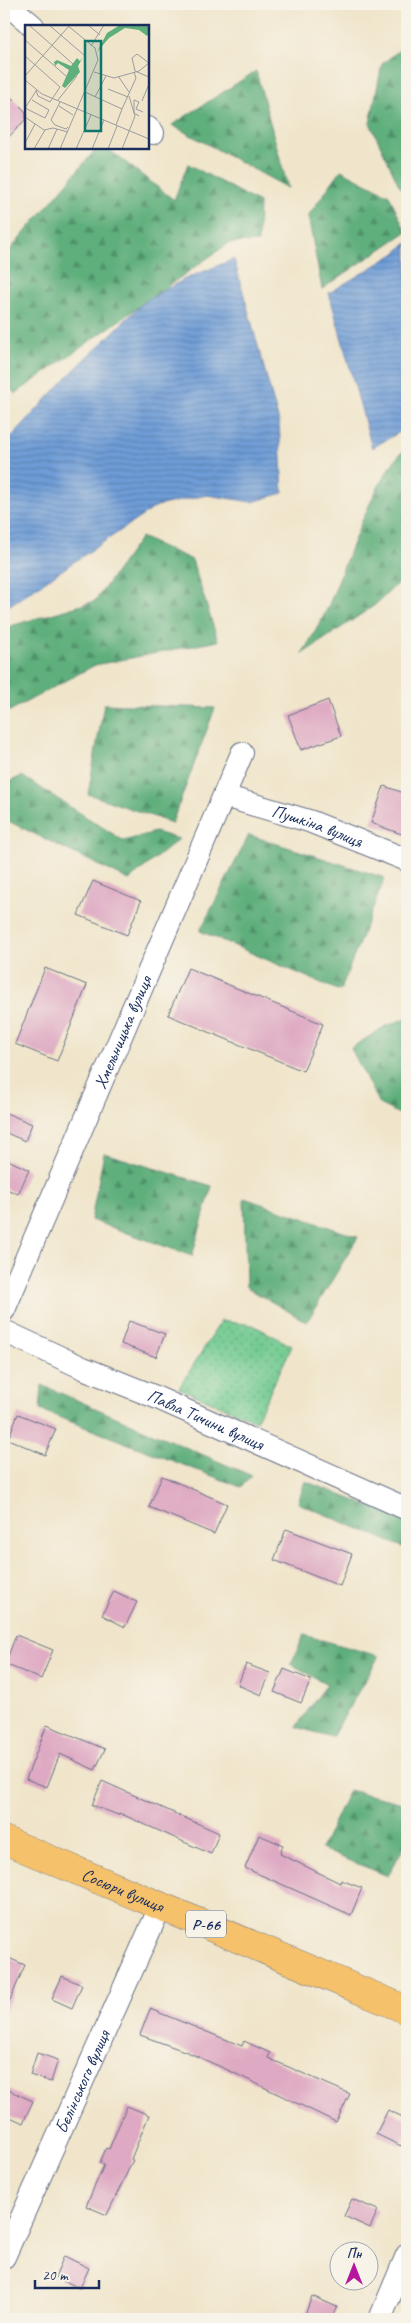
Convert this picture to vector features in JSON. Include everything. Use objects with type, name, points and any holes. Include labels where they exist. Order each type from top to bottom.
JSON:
[{"type":"main road","name":"Сосюри вулиця","points":[[4,1840],[407,2010]]},
{"type":"street","points":[[7,4],[32,25]]},
{"type":"street","name":"Хмельницька вулиця","points":[[4,1310],[242,752]]},
{"type":"street","name":"Пушкіна вулиця","points":[[224,796],[310,821],[407,860]]},
{"type":"street","name":"Павла Тичини вулиця","points":[[4,1331],[83,1368],[162,1400],[407,1509]]},
{"type":"street","name":"Бєлінського вулиця","points":[[4,2257],[161,1905]]},
{"type":"street","points":[[380,2319],[407,2255]]},
{"type":"green space","points":[[407,44],[407,198],[370,123],[382,64]]},
{"type":"green space","points":[[256,71],[288,188],[172,125]]},
{"type":"green space","points":[[96,149],[108,149],[174,200],[188,164],[259,203],[258,242],[229,243],[15,394],[4,380],[4,257]]},
{"type":"green space","points":[[341,170],[389,195],[406,232],[322,289],[308,216]]},
{"type":"green space","points":[[407,448],[407,575],[375,605],[302,654],[328,607],[373,498],[395,460]]},
{"type":"green space","points":[[141,537],[192,560],[218,641],[95,665],[4,714],[4,628],[95,601]]},
{"type":"green space","points":[[104,704],[215,708],[172,823],[88,794]]},
{"type":"green space","points":[[22,776],[124,841],[155,832],[179,839],[129,880],[4,819],[4,784]]},
{"type":"green space","points":[[249,835],[385,878],[340,991],[200,931]]},
{"type":"green space","points":[[407,1018],[407,1118],[379,1104],[351,1048],[386,1026]]},
{"type":"green space","points":[[104,1153],[212,1186],[192,1256],[91,1220]]},
{"type":"green space","points":[[244,1198],[358,1237],[307,1322],[246,1287]]},
{"type":"green space","points":[[221,1321],[253,1325],[292,1346],[256,1421],[179,1388]]},
{"type":"green space","points":[[42,1385],[252,1476],[241,1487],[40,1410]]},
{"type":"green space","points":[[305,1481],[407,1521],[407,1549],[298,1503]]},
{"type":"green space","points":[[304,1635],[379,1656],[332,1737],[296,1727],[327,1684],[291,1664]]},
{"type":"green space","points":[[349,1790],[407,1804],[407,1841],[388,1876],[321,1849]]},
{"type":"water","points":[[407,243],[407,428],[372,448],[329,293],[394,254]]},
{"type":"water","points":[[234,259],[279,422],[283,493],[252,502],[207,495],[157,506],[4,609],[4,445],[67,377],[145,301],[185,279]]},
{"type":"building","points":[[4,90],[25,111],[25,120],[4,142]]},
{"type":"building","points":[[328,700],[341,736],[301,750],[288,715]]},
{"type":"building","points":[[384,786],[407,794],[407,836],[371,823]]},
{"type":"building","points":[[93,881],[141,901],[127,935],[78,915]]},
{"type":"building","points":[[45,968],[87,985],[57,1061],[15,1044]]},
{"type":"building","points":[[188,968],[323,1024],[303,1071],[168,1015]]},
{"type":"building","points":[[4,1112],[32,1124],[25,1141],[4,1132]]},
{"type":"building","points":[[8,1160],[29,1170],[18,1194],[4,1188],[4,1170]]},
{"type":"building","points":[[129,1321],[165,1334],[156,1357],[121,1344]]},
{"type":"building","points":[[18,1414],[56,1429],[45,1455],[8,1439]]},
{"type":"building","points":[[162,1476],[227,1504],[214,1534],[149,1507]]},
{"type":"building","points":[[286,1529],[352,1554],[340,1586],[274,1560]]},
{"type":"building","points":[[114,1591],[137,1602],[125,1627],[102,1615]]},
{"type":"building","points":[[16,1635],[53,1650],[41,1679],[5,1664]]},
{"type":"building","points":[[246,1664],[270,1673],[261,1695],[238,1685]]},
{"type":"building","points":[[284,1669],[311,1680],[301,1703],[274,1692]]},
{"type":"building","points":[[47,1725],[105,1749],[95,1770],[60,1754],[47,1787],[26,1779]]},
{"type":"building","points":[[102,1781],[219,1833],[211,1854],[119,1813],[118,1815],[92,1805]]},
{"type":"building","points":[[259,1835],[283,1845],[280,1854],[340,1883],[341,1880],[362,1888],[351,1915],[245,1868]]},
{"type":"building","points":[[4,1956],[25,1965],[4,2014]]},
{"type":"building","points":[[62,1976],[82,1985],[72,2008],[52,1999]]},
{"type":"building","points":[[150,2009],[242,2046],[244,2041],[270,2053],[268,2058],[350,2094],[336,2122],[230,2071],[187,2052],[140,2035]]},
{"type":"building","points":[[37,2053],[58,2060],[51,2082],[30,2075]]},
{"type":"building","points":[[8,2090],[33,2101],[23,2123],[4,2114],[4,2101]]},
{"type":"building","points":[[127,2106],[149,2115],[131,2159],[133,2160],[107,2215],[86,2206],[104,2165],[100,2163],[106,2148],[109,2149]]},
{"type":"building","points":[[388,2110],[407,2119],[407,2133],[401,2146],[376,2134]]},
{"type":"building","points":[[352,2199],[378,2210],[370,2228],[344,2216]]},
{"type":"building","points":[[64,2256],[89,2268],[80,2288],[55,2277]]},
{"type":"building","points":[[312,2296],[337,2307],[331,2319],[315,2319],[305,2315]]}]
